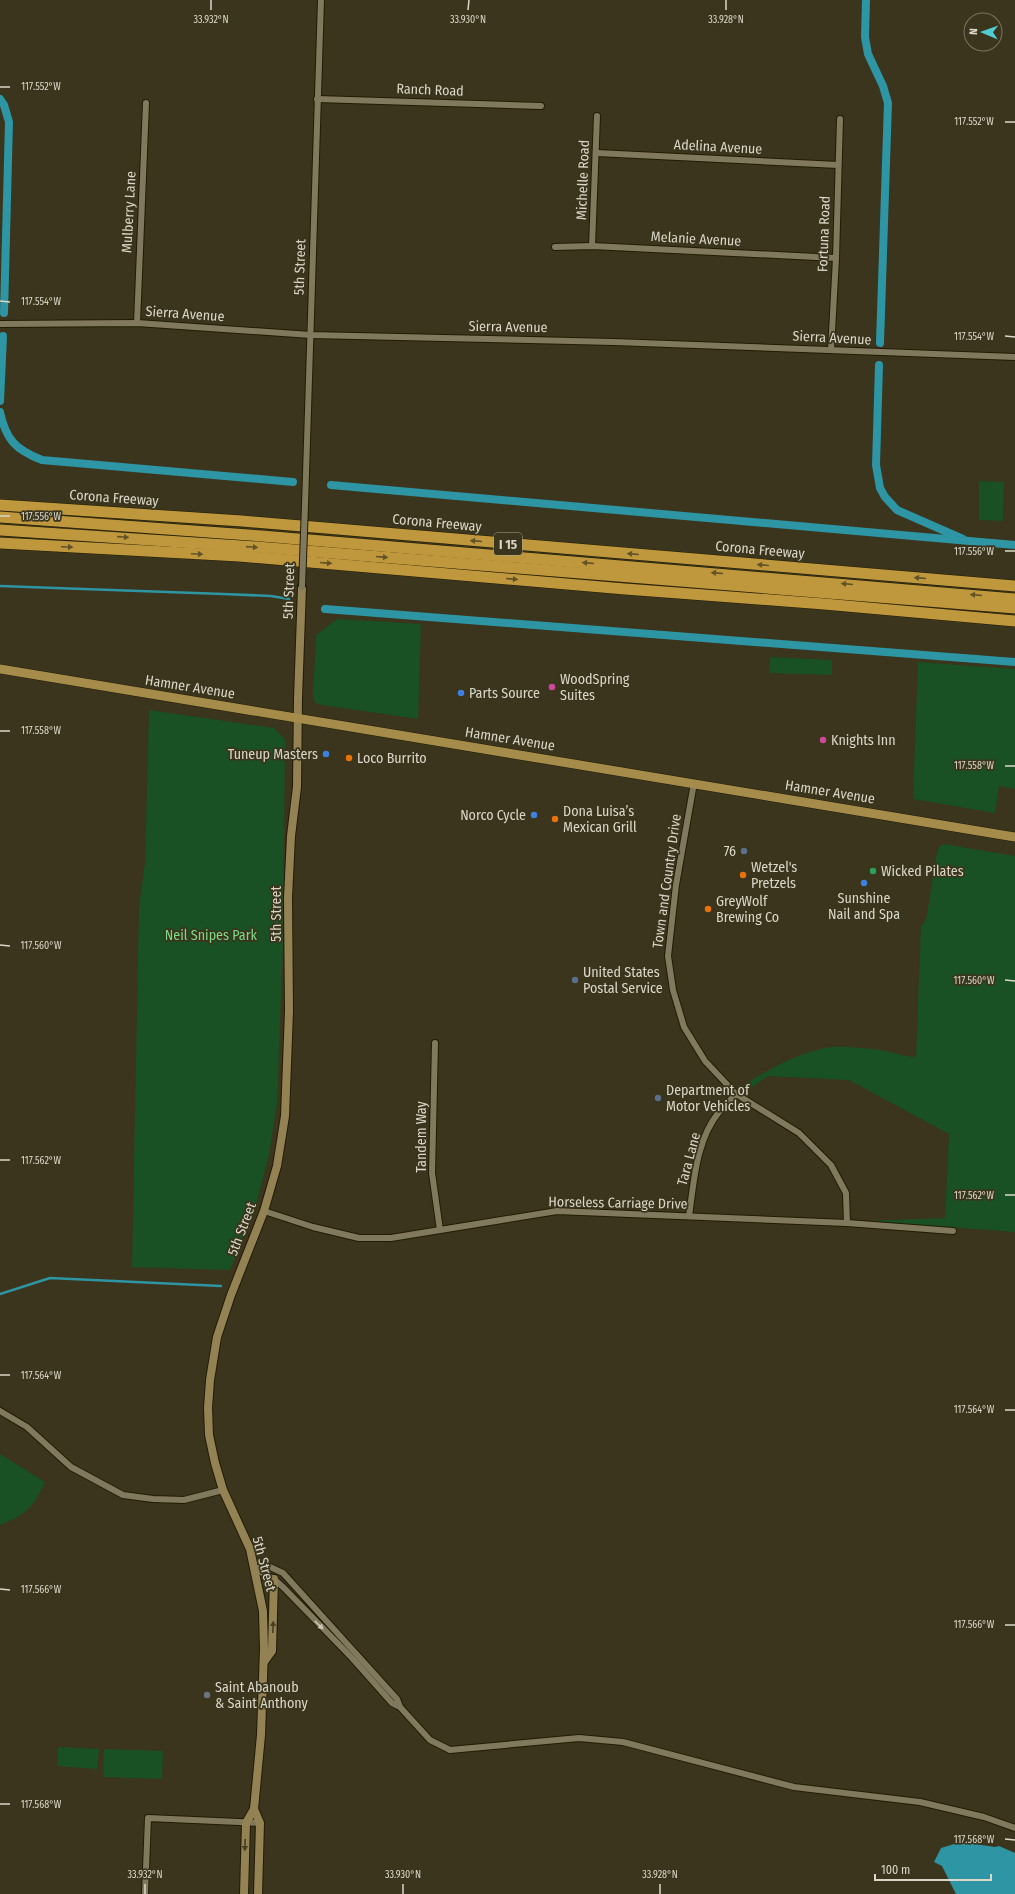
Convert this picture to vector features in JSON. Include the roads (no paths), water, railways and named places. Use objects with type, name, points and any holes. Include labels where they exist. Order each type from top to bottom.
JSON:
[{"type":"highway","name":"Corona Freeway","points":[[0,505],[250,522],[1015,586]]},
{"type":"highway","points":[[0,517],[262,536],[751,581],[1015,608]]},
{"type":"highway","points":[[0,530],[1015,599]]},
{"type":"highway","points":[[0,544],[45,545],[239,556],[1015,621]]},
{"type":"highway","points":[[751,581],[827,571]]},
{"type":"highway","points":[[751,581],[824,604]]},
{"type":"main road","name":"Hamner Avenue","points":[[0,670],[1015,837]]},
{"type":"street","name":"5th Street","points":[[244,1894],[246,1823],[254,1809],[261,1735],[264,1663],[263,1610],[250,1549],[223,1490],[215,1463],[209,1436],[208,1408],[213,1358],[231,1295],[264,1211],[277,1166],[285,1116],[289,1011],[288,898],[291,836],[297,787],[297,719],[321,0]]},
{"type":"street","name":"Ranch Road","points":[[317,99],[541,106]]},
{"type":"street","name":"Mulberry Lane","points":[[136,323],[146,103]]},
{"type":"street","name":"Michelle Road","points":[[592,246],[597,153],[597,116]]},
{"type":"street","name":"Fortuna Road","points":[[831,350],[836,258],[840,119]]},
{"type":"street","name":"Adelina Avenue","points":[[597,153],[838,165]]},
{"type":"street","name":"Melanie Avenue","points":[[555,247],[592,246],[836,258]]},
{"type":"street","name":"Sierra Avenue","points":[[0,324],[136,323],[311,335],[614,342],[1015,357]]},
{"type":"street","name":"Town and Country Drive","points":[[694,783],[676,885],[668,956],[673,990],[684,1027],[705,1061],[736,1094],[800,1133],[831,1165],[846,1193],[848,1223]]},
{"type":"street","name":"Tandem Way","points":[[435,1043],[432,1173],[440,1230]]},
{"type":"street","name":"Tara Lane","points":[[689,1216],[694,1177],[703,1141],[718,1113],[736,1094]]},
{"type":"street","name":"Horseless Carriage Drive","points":[[264,1211],[313,1227],[358,1238],[391,1238],[556,1212],[848,1223],[953,1231]]},
{"type":"street","points":[[0,1411],[27,1427],[72,1467],[122,1495],[153,1499],[184,1500],[223,1490]]},
{"type":"street","points":[[255,1569],[268,1566],[282,1573],[397,1699],[400,1707]]},
{"type":"street","points":[[255,1569],[274,1579],[352,1658],[392,1703],[400,1707],[430,1740],[450,1750],[579,1738],[622,1742],[794,1787],[920,1802],[984,1817],[1015,1828]]},
{"type":"street","points":[[264,1663],[272,1651],[274,1579]]},
{"type":"street","name":"5th Street","points":[[254,1809],[260,1823],[258,1894]]},
{"type":"street","points":[[145,1894],[148,1818],[260,1823]]},
{"type":"water","points":[[961,1842],[995,1847],[999,1846],[1015,1853],[1015,1894],[956,1894],[942,1866],[934,1862],[941,1848]]},
{"type":"waterway","points":[[866,0],[865,37],[868,54],[883,86],[888,103],[880,343]]},
{"type":"waterway","points":[[0,99],[4,105],[9,122],[4,313]]},
{"type":"waterway","points":[[0,401],[3,336]]},
{"type":"waterway","points":[[879,365],[876,465],[880,488],[885,497],[897,510],[963,539]]},
{"type":"waterway","points":[[0,412],[5,430],[14,443],[25,452],[42,460],[293,482]]},
{"type":"waterway","points":[[331,485],[1015,545]]},
{"type":"waterway","points":[[0,586],[271,596],[289,599]]},
{"type":"waterway","points":[[325,609],[1015,662]]},
{"type":"waterway","points":[[0,1294],[50,1278],[221,1286]]},
{"type":"place","name":"WoodSpring Suites","points":[[552,687]]},
{"type":"place","name":"Parts Source","points":[[461,693]]},
{"type":"place","name":"Knights Inn","points":[[823,740]]},
{"type":"place","name":"Tuneup Masters","points":[[326,754]]},
{"type":"place","name":"Loco Burrito","points":[[349,758]]},
{"type":"place","name":"Norco Cycle","points":[[534,815]]},
{"type":"place","name":"Dona Luisa’s Mexican Grill","points":[[555,819]]},
{"type":"place","name":"76","points":[[744,851]]},
{"type":"place","name":"Wicked Pilates","points":[[873,871]]},
{"type":"place","name":"Wetzel's Pretzels","points":[[743,875]]},
{"type":"place","name":"Sunshine Nail and Spa","points":[[864,883]]},
{"type":"place","name":"GreyWolf Brewing Co","points":[[708,909]]},
{"type":"place","name":"United States Postal Service","points":[[575,980]]},
{"type":"place","name":"Department of Motor Vehicles","points":[[658,1098]]},
{"type":"place","name":"Saint Abanoub & Saint Anthony","points":[[207,1695]]},
{"type":"park label","name":"Neil Snipes Park","points":[[211,935]]}]
